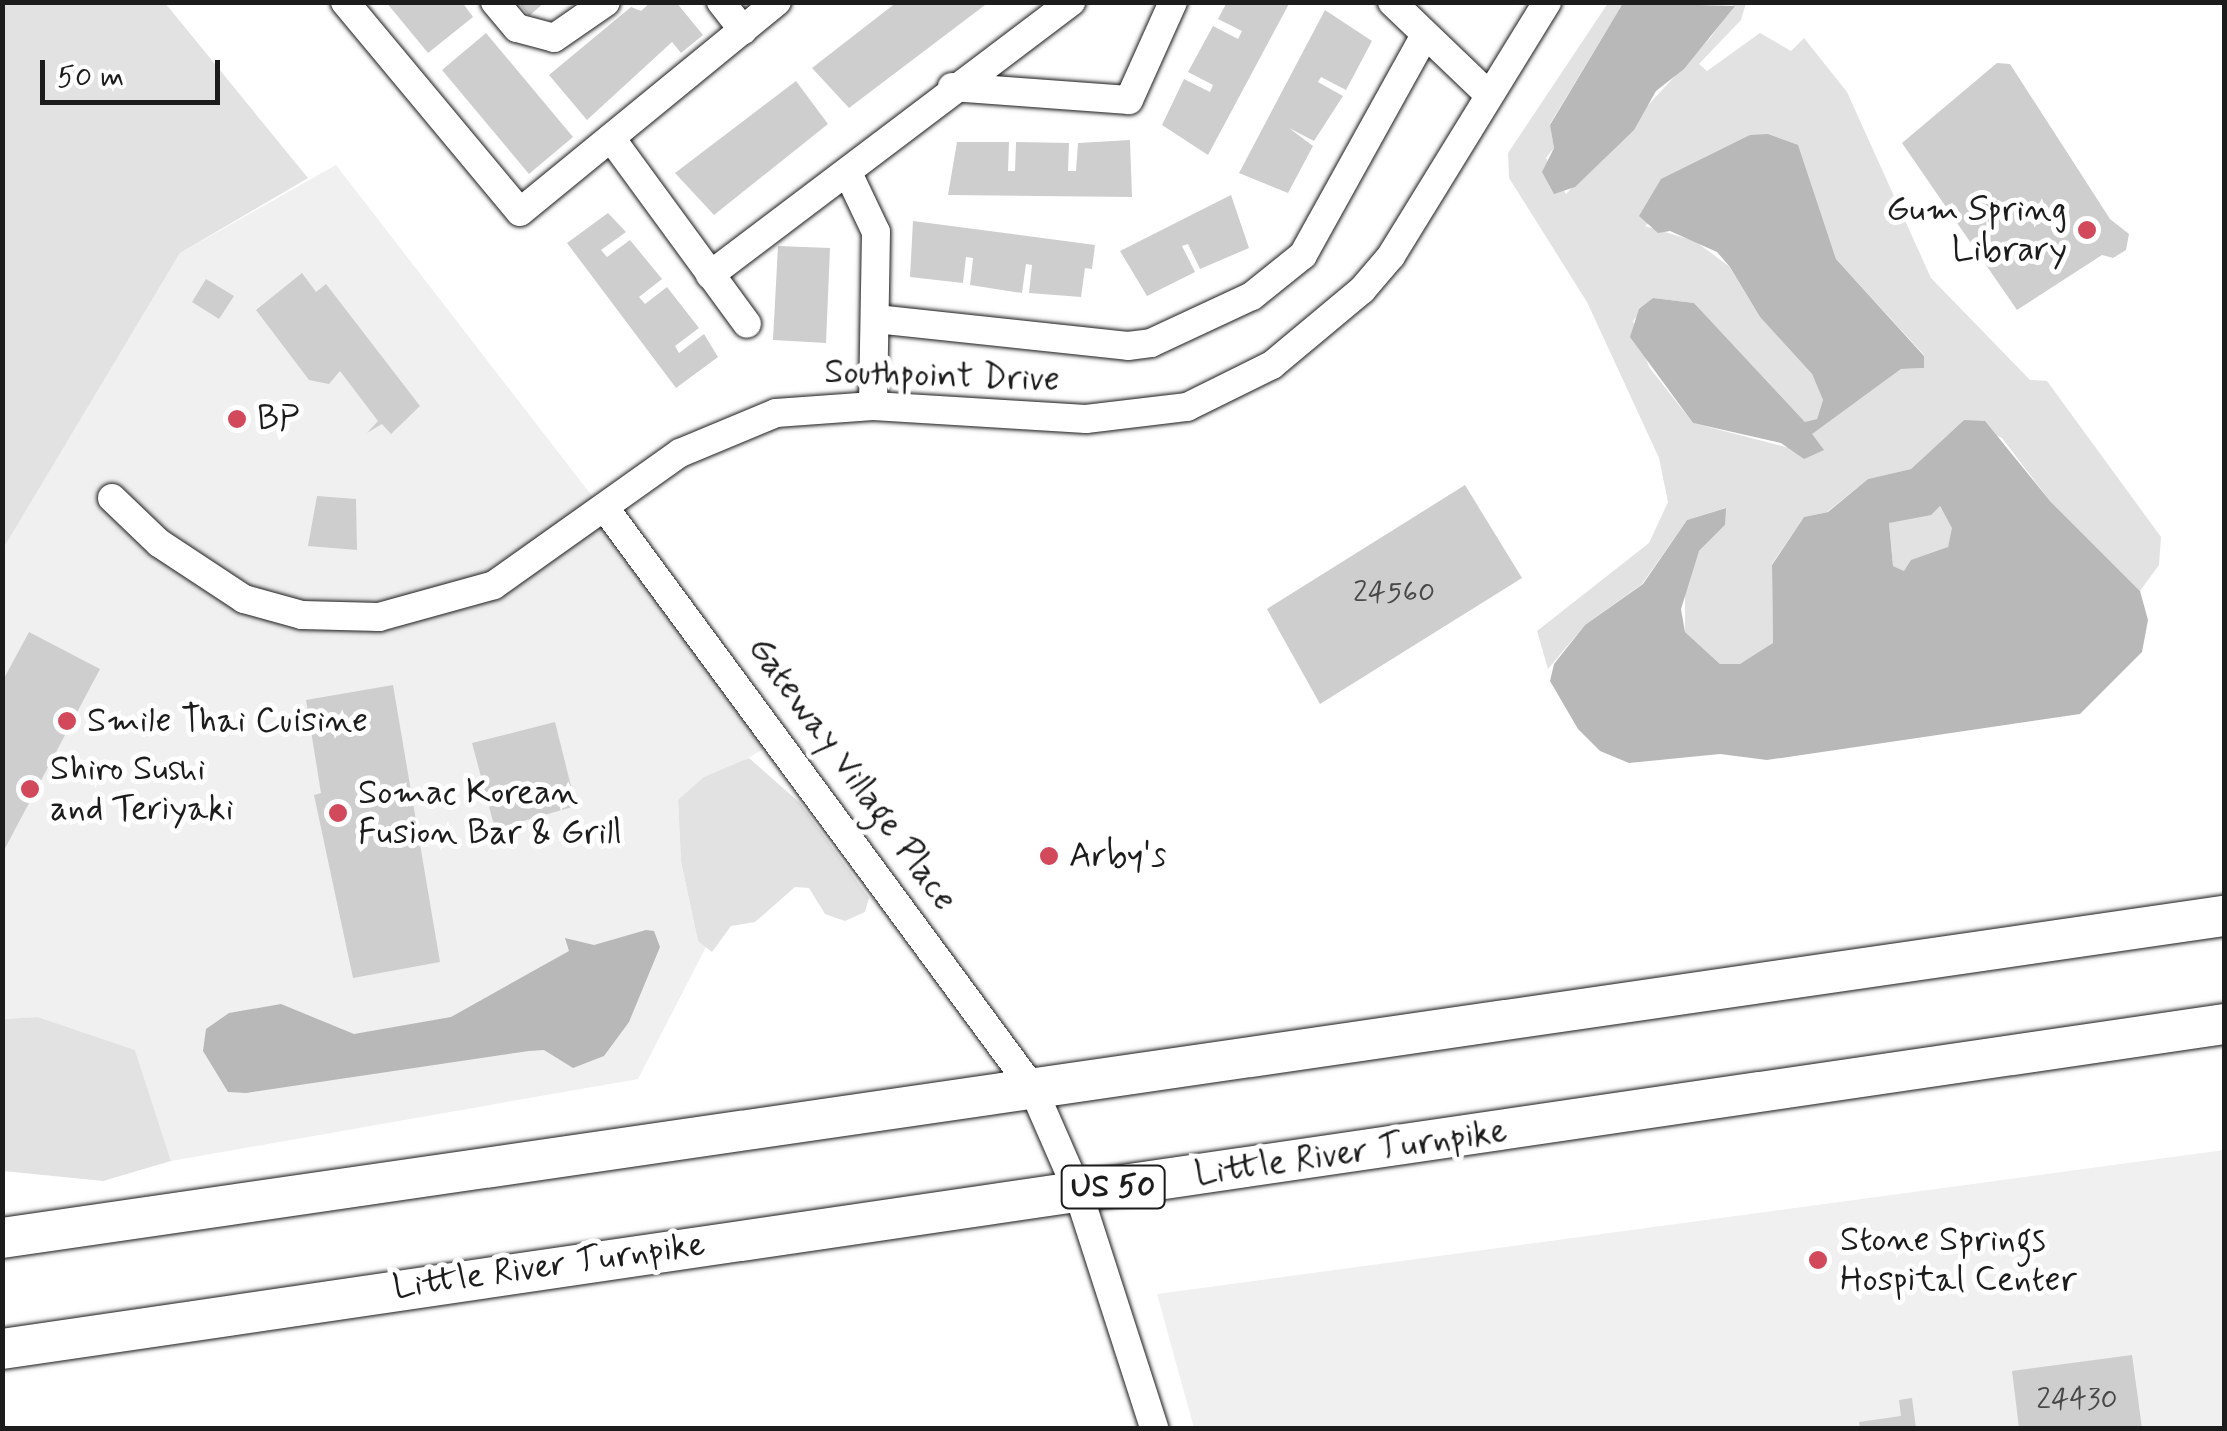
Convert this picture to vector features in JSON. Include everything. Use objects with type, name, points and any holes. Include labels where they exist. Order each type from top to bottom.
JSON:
[{"type":"highway","points":[[2,1238],[2224,916]]},
{"type":"highway","name":"Little River Turnpike","points":[[2,1349],[2224,1024]]},
{"type":"street","points":[[344,2],[520,212],[776,2]]},
{"type":"street","points":[[495,2],[517,28],[554,38],[606,2]]},
{"type":"street","points":[[720,2],[743,30]]},
{"type":"street","points":[[710,275],[848,174],[952,87],[1071,2]]},
{"type":"street","points":[[952,87],[1128,100],[1173,2]]},
{"type":"street","points":[[1392,2],[1424,37],[1488,94]]},
{"type":"street","name":"Southpoint Drive","points":[[112,498],[159,542],[244,600],[324,618],[404,614],[494,585],[680,453],[726,430],[797,409],[873,406],[1124,417],[1187,406],[1250,379],[1333,319],[1392,256],[1547,2]]},
{"type":"street","points":[[876,319],[1128,346],[1151,343],[1252,296],[1303,256],[1424,37]]},
{"type":"street","points":[[610,138],[747,324]]},
{"type":"street","points":[[848,174],[876,232],[873,406]]},
{"type":"street","name":"Gateway Village Place","points":[[605,508],[1033,1089],[1078,1192],[1154,1428]]},
{"type":"shaded area","points":[[3,2],[165,3],[308,178],[180,253],[3,549]]},
{"type":"shaded area","points":[[1608,3],[1623,3],[1550,124],[1554,148],[1546,158],[1566,194],[1711,37],[1735,3],[1746,3],[1741,20],[1699,64],[1707,71],[1760,33],[1791,51],[1804,38],[1847,92],[1931,278],[2030,380],[2047,381],[2161,537],[2159,565],[2140,591],[2050,501],[2002,438],[1964,420],[1911,469],[1868,479],[1827,512],[1804,517],[1772,564],[1773,643],[1757,655],[1740,664],[1720,664],[1685,632],[1685,584],[1699,551],[1725,525],[1725,508],[1687,520],[1642,584],[1585,625],[1548,669],[1537,631],[1649,543],[1668,502],[1659,458],[1587,302],[1509,178],[1508,153]],"holes":[[[1750,135],[1797,145],[1836,259],[1924,355],[1924,368],[1901,369],[1811,434],[1813,441],[1793,449],[1693,423],[1649,367],[1633,321],[1653,298],[1694,303],[1806,423],[1817,419],[1823,400],[1812,374],[1760,317],[1730,267],[1695,241],[1645,226]]]},
{"type":"shaded area","points":[[1623,3],[1735,6],[1684,69],[1656,91],[1634,130],[1575,187],[1554,194],[1542,172],[1554,148],[1550,125]]},
{"type":"shaded area","points":[[1768,134],[1798,145],[1836,259],[1924,356],[1924,368],[1901,369],[1812,434],[1824,450],[1804,459],[1781,443],[1693,423],[1630,337],[1639,309],[1653,298],[1694,303],[1805,422],[1817,419],[1823,400],[1812,374],[1760,317],[1717,252],[1670,231],[1658,233],[1639,216],[1661,179],[1750,135]]},
{"type":"shaded area","points":[[336,165],[780,739],[678,800],[681,863],[698,941],[706,947],[638,1079],[171,1161],[135,1050],[38,1017],[3,1019],[3,549],[180,253]]},
{"type":"shaded area","points":[[1964,420],[1985,421],[2050,501],[2140,591],[2148,620],[2142,652],[2080,714],[1767,760],[1720,754],[1629,763],[1600,751],[1578,729],[1550,681],[1554,664],[1585,625],[1643,584],[1687,520],[1726,508],[1725,525],[1699,551],[1681,609],[1685,632],[1720,664],[1740,664],[1773,643],[1772,565],[1804,517],[1828,512],[1868,479],[1911,469]],"holes":[[[1940,506],[1952,528],[1948,547],[1911,560],[1904,571],[1893,566],[1889,523],[1931,515]]]},
{"type":"shaded area","points":[[1939,505],[1953,528],[1948,547],[1904,571],[1893,566],[1889,523]]},
{"type":"shaded area","points":[[749,758],[800,803],[869,898],[865,912],[845,921],[825,914],[809,888],[795,887],[755,922],[731,926],[712,952],[698,941],[681,862],[678,800],[704,777]]},
{"type":"shaded area","points":[[654,931],[660,947],[629,1022],[604,1056],[573,1068],[544,1050],[529,1051],[246,1093],[228,1092],[203,1051],[206,1029],[229,1013],[281,1004],[354,1034],[451,1017],[569,951],[565,938],[594,945]]},
{"type":"shaded area","points":[[38,1017],[135,1050],[171,1161],[103,1181],[3,1171],[3,1019]]},
{"type":"shaded area","name":"Stone Springs Hospital Center","points":[[2224,1150],[2224,1428],[1194,1428],[1157,1294]]},
{"type":"building","points":[[386,2],[462,2],[473,17],[428,53]]},
{"type":"building","points":[[518,2],[545,2],[529,16]]},
{"type":"building","points":[[651,2],[676,2],[703,35],[681,53],[672,42],[587,120],[549,75],[631,7],[641,11]]},
{"type":"building","points":[[897,2],[989,2],[849,108],[812,68]]},
{"type":"building","points":[[1227,2],[1290,2],[1208,155],[1162,125],[1184,79],[1210,92],[1213,85],[1188,72],[1213,26],[1238,39],[1242,31],[1218,19]]},
{"type":"building","points":[[1325,10],[1372,41],[1346,90],[1321,77],[1318,82],[1343,96],[1314,141],[1289,128],[1313,146],[1288,193],[1239,173]]},
{"type":"building","points":[[486,33],[573,137],[529,174],[442,70]]},
{"type":"building","points":[[1997,63],[2010,64],[2110,219],[2129,234],[2126,250],[2113,258],[2102,255],[2017,310],[1902,143]]},
{"type":"building","points":[[796,81],[828,124],[714,215],[675,173]]},
{"type":"building","points":[[1130,140],[1132,197],[948,195],[957,142],[1009,142],[1008,171],[1015,171],[1016,142],[1069,143],[1068,171],[1076,171],[1078,143]]},
{"type":"building","points":[[1231,195],[1249,248],[1200,269],[1188,244],[1182,246],[1195,272],[1147,296],[1120,251]]},
{"type":"building","points":[[608,213],[626,232],[601,250],[607,257],[630,240],[662,279],[639,297],[645,304],[667,287],[699,328],[675,346],[679,353],[704,334],[718,357],[676,388],[567,243]]},
{"type":"building","points":[[913,221],[1095,245],[1092,269],[1085,268],[1081,297],[1029,293],[1032,265],[1026,264],[1022,293],[970,285],[973,258],[966,257],[963,283],[910,277]]},
{"type":"building","points":[[778,246],[830,248],[826,343],[773,340]]},
{"type":"building","points":[[302,273],[316,292],[326,284],[420,406],[391,434],[382,424],[367,433],[378,421],[340,371],[329,384],[309,380],[256,310]]},
{"type":"building","points":[[206,279],[234,296],[219,319],[192,302]]},
{"type":"building","points":[[1465,485],[1522,578],[1320,704],[1267,609]]},
{"type":"building","points":[[317,496],[356,499],[357,550],[308,546]]},
{"type":"building","points":[[29,632],[100,669],[2,854],[2,682]]},
{"type":"building","points":[[393,685],[440,962],[353,978],[314,795],[321,793],[306,700]]},
{"type":"building","points":[[555,722],[576,806],[495,829],[472,743]]},
{"type":"building","points":[[2132,1355],[2142,1428],[2019,1428],[2012,1371]]},
{"type":"building","points":[[1912,1398],[1916,1428],[1860,1428],[1859,1422],[1901,1416],[1899,1400]]},
{"type":"place","name":"Gum Spring Library","points":[[2087,230]]},
{"type":"place","name":"BP","points":[[237,419]]},
{"type":"place","name":"Smile Thai Cuisine","points":[[67,721]]},
{"type":"place","name":"Shiro Sushi and Teriyaki","points":[[30,789]]},
{"type":"place","name":"Somac Korean Fusion Bar & Grill","points":[[338,813]]},
{"type":"place","name":"Arby's","points":[[1049,856]]},
{"type":"place","name":"Stone Springs Hospital Center","points":[[1818,1260]]}]
